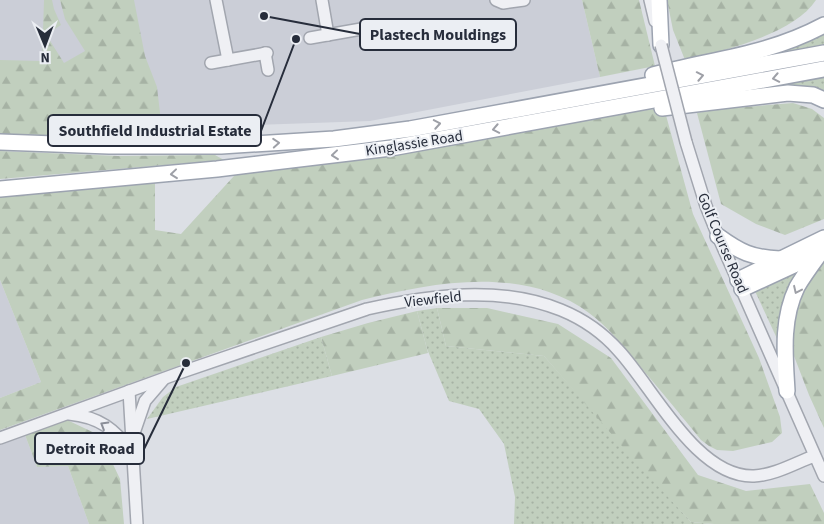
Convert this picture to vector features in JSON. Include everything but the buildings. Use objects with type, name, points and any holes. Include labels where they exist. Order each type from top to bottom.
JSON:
[{"type":"main road","points":[[659,0],[661,45]]},
{"type":"main road","points":[[524,109],[679,68],[739,57],[783,44],[824,26]]},
{"type":"main road","name":"Kinglassie Road","points":[[0,142],[109,146],[240,145],[344,138],[410,129],[524,109],[824,53]]},
{"type":"main road","name":"Kinglassie Road","points":[[0,190],[164,175],[434,141],[824,69]]},
{"type":"main road","points":[[517,126],[788,92],[813,96],[824,100]]},
{"type":"main road","points":[[718,236],[736,250],[780,259]]},
{"type":"main road","points":[[740,284],[780,259],[823,247]]},
{"type":"main road","points":[[740,284],[823,247]]},
{"type":"main road","points":[[787,391],[785,352],[788,316],[798,287],[823,247]]},
{"type":"street","points":[[216,0],[228,60]]},
{"type":"street","points":[[322,0],[328,35]]},
{"type":"street","points":[[496,0],[503,4],[524,0]]},
{"type":"street","name":"Golf Course Road","points":[[650,0],[686,142],[706,206],[824,476]]},
{"type":"street","points":[[310,38],[384,25]]},
{"type":"street","points":[[211,63],[266,53],[268,70]]},
{"type":"street","name":"Viewfield","points":[[0,438],[164,378],[367,309],[395,303],[464,294],[506,296],[562,310],[589,325],[619,351],[703,456],[722,468],[738,474],[755,476],[775,472],[814,456]]},
{"type":"street","points":[[132,448],[145,401],[164,378]]},
{"type":"street","points":[[129,391],[137,524]]},
{"type":"street","points":[[65,414],[88,417],[104,424],[132,448]]},
{"type":"shaded area","points":[[0,0],[582,0],[600,77],[370,121],[255,125],[0,122]]},
{"type":"shaded area","points":[[0,280],[41,382],[0,398]]},
{"type":"shaded area","points":[[25,435],[37,467],[68,466],[89,524],[0,524],[0,445]]},
{"type":"green space","points":[[44,0],[52,0],[61,25],[47,36],[64,63],[85,51],[65,19],[60,0],[134,0],[145,56],[157,87],[163,139],[0,135],[0,60],[42,61]]},
{"type":"green space","points":[[582,0],[639,0],[655,66],[600,77]]},
{"type":"green space","points":[[667,0],[816,0],[806,12],[775,32],[718,52],[685,60],[673,30]]},
{"type":"green space","points":[[824,31],[824,47],[757,60]]},
{"type":"green space","points":[[824,73],[824,95],[739,94],[739,89]]},
{"type":"green space","points":[[793,103],[812,109],[824,118],[824,219],[785,235],[756,224],[721,204],[697,113]]},
{"type":"green space","points":[[664,108],[693,214],[759,358],[780,417],[782,433],[772,442],[733,451],[717,450],[709,446],[701,440],[618,340],[589,313],[564,298],[536,288],[508,283],[478,282],[419,288],[362,300],[0,430],[0,398],[41,382],[0,280],[0,189],[155,176],[155,230],[181,234],[244,165],[517,125]]},
{"type":"green space","points":[[0,151],[118,156],[215,155],[224,160],[0,179]]},
{"type":"green space","points":[[824,251],[824,428],[794,356],[788,316]]},
{"type":"green space","points":[[803,266],[780,345],[754,289]]},
{"type":"green space","points":[[437,308],[446,346],[544,356],[691,522],[714,524],[514,524],[515,497],[504,444],[479,409],[449,401],[427,349],[417,311]]},
{"type":"green space","points":[[437,308],[487,308],[558,324],[611,358],[698,475],[746,491],[810,484],[824,513],[824,524],[714,524],[691,522],[633,459],[544,356],[446,346]]},
{"type":"green space","points":[[417,311],[428,353],[332,376],[321,337]]},
{"type":"green space","points":[[321,337],[332,376],[147,419],[163,397],[176,387]]},
{"type":"green space","points":[[67,420],[99,435],[120,479],[124,524],[89,524],[68,466],[37,467],[25,435]]},
{"type":"place","name":"Plastech Mouldings","points":[[264,16]]},
{"type":"place","name":"Southfield Industrial Estate","points":[[296,39]]},
{"type":"place","name":"Detroit Road","points":[[186,363]]}]
